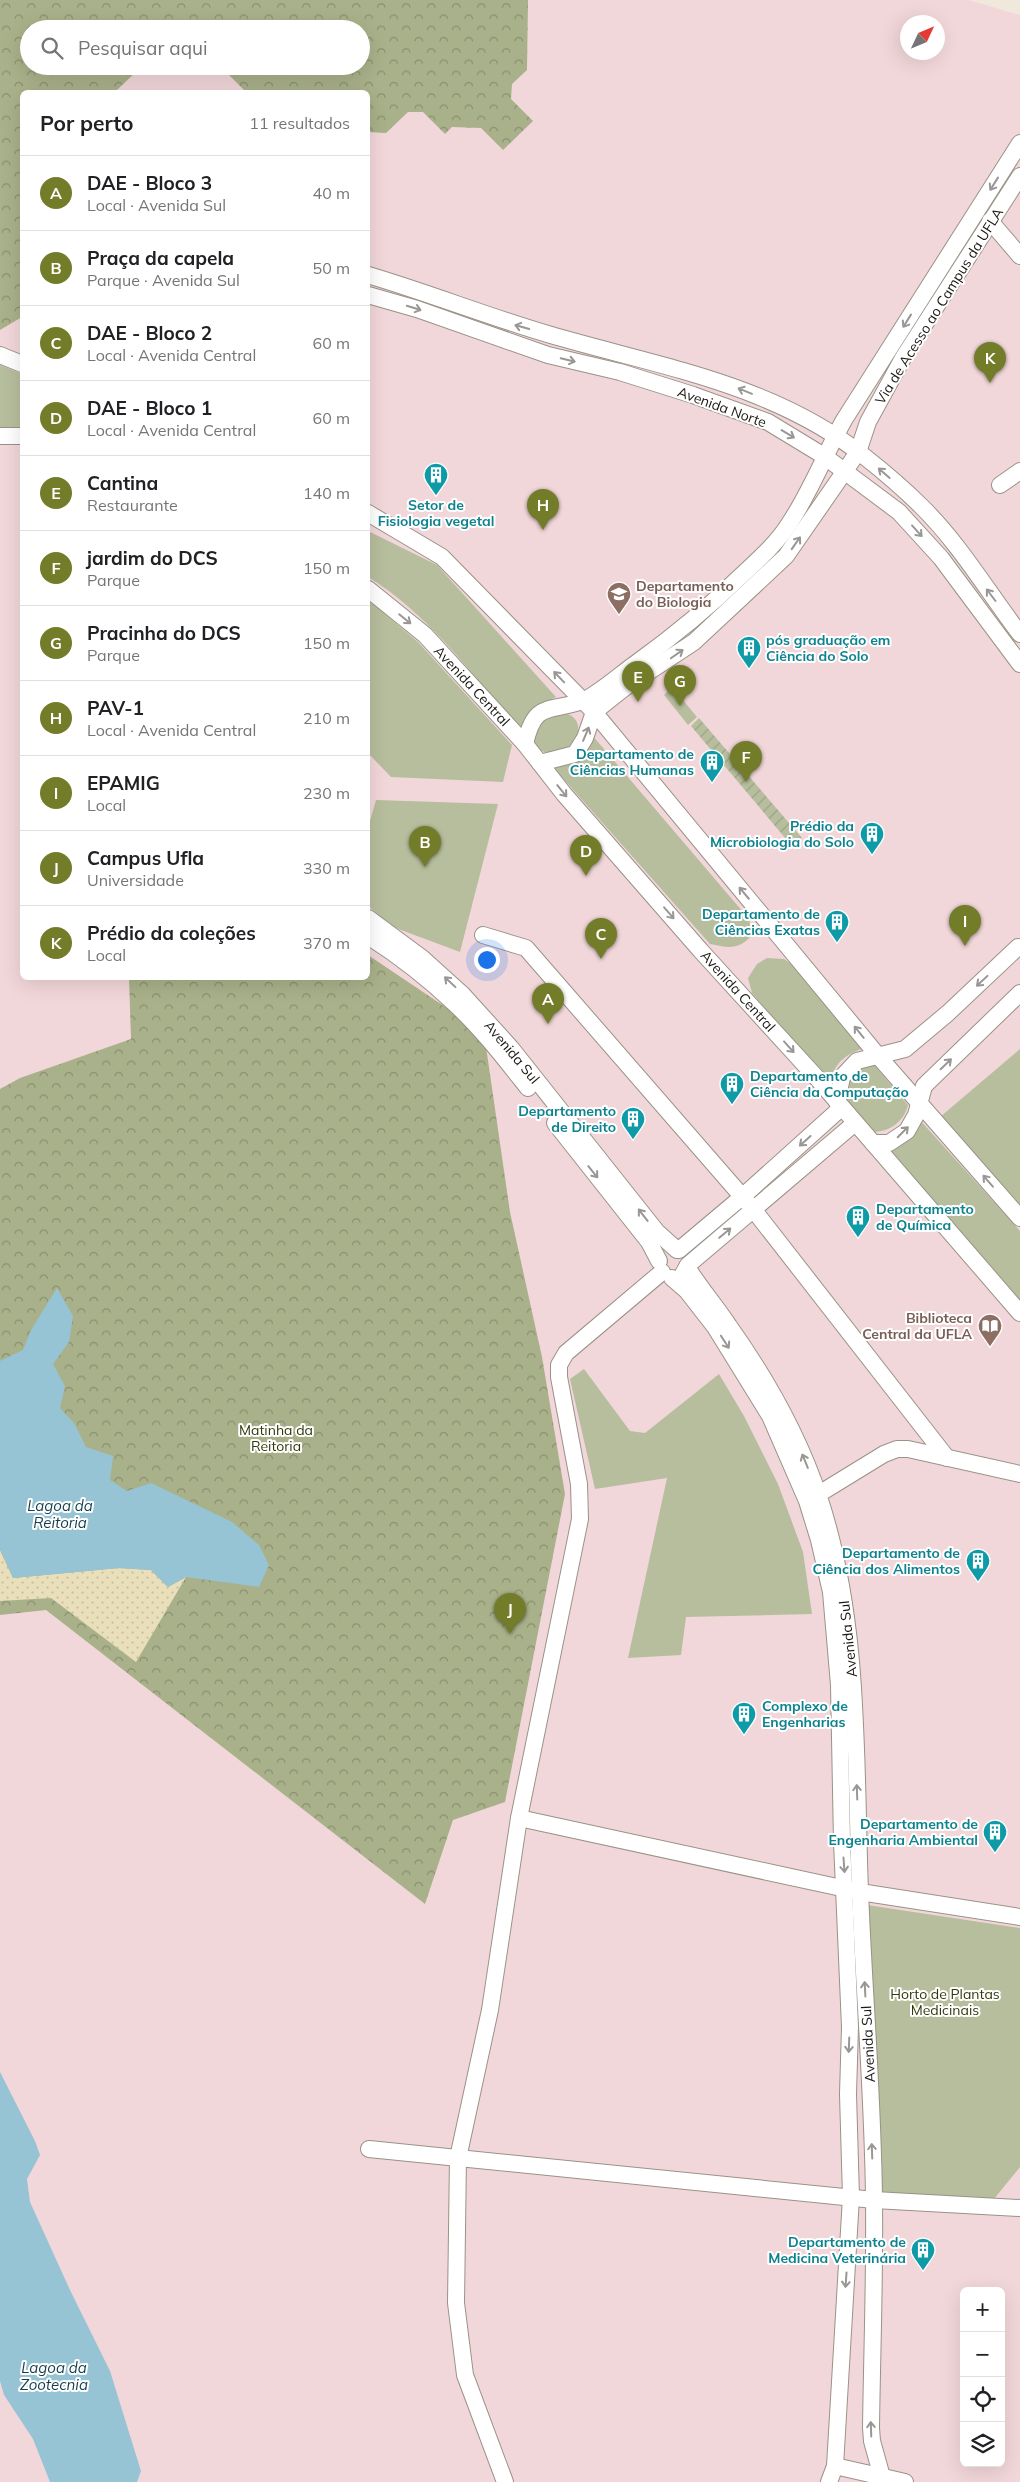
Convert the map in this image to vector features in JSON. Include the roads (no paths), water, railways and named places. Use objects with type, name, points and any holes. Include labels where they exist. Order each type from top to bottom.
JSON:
[{"type":"street","name":"Via de Acesso ao Campus da UFLA","points":[[589,706],[683,630],[771,548],[790,524],[817,475],[824,456],[835,436],[1020,143]]},
{"type":"street","name":"Via de Acesso ao Campus da UFLA","points":[[589,706],[627,686],[694,642],[786,556],[858,452],[868,422],[904,358],[1020,176]]},
{"type":"street","points":[[990,221],[1020,256]]},
{"type":"street","name":"Avenida Norte","points":[[370,276],[497,319],[586,345],[694,373],[779,405],[835,436],[858,452],[922,506],[1020,634]]},
{"type":"street","name":"Avenida Norte","points":[[370,295],[548,355],[620,372],[692,394],[768,422],[824,456],[899,512],[941,558],[1020,664]]},
{"type":"street","points":[[0,355],[20,363]]},
{"type":"street","points":[[0,436],[20,436]]},
{"type":"street","points":[[1000,485],[1020,471]]},
{"type":"street","points":[[370,515],[442,557],[589,706],[879,1057],[1020,1218]]},
{"type":"street","name":"Avenida Central","points":[[370,590],[425,635],[525,744],[701,951],[873,1143],[1020,1313]]},
{"type":"street","points":[[525,744],[528,728],[537,714],[553,706],[589,706]]},
{"type":"street","points":[[540,763],[575,754],[585,738],[589,706]]},
{"type":"street","name":"Avenida Sul","points":[[370,919],[422,958],[463,994],[511,1048],[657,1232],[678,1250]]},
{"type":"street","points":[[483,935],[526,948],[748,1203],[947,1458]]},
{"type":"street","name":"Avenida Sul","points":[[370,937],[431,982],[484,1033],[644,1235],[664,1270],[687,1291],[742,1367],[813,1498]]},
{"type":"street","points":[[664,1270],[682,1275],[688,1266],[839,1105],[842,1077],[849,1069],[864,1058],[879,1057],[905,1049],[1019,951]]},
{"type":"street","points":[[873,1143],[889,1143],[902,1136],[916,1115],[918,1102],[924,1086],[1020,993]]},
{"type":"street","points":[[505,2482],[465,2375],[456,2303],[458,2158],[490,2010],[518,1818],[580,1519],[580,1484],[559,1378],[559,1365],[566,1353],[664,1270],[666,1251],[678,1250],[748,1203],[855,1123]]},
{"type":"street","points":[[678,1250],[686,1256],[688,1266]]},
{"type":"street","name":"Avenida Sul","points":[[688,1266],[766,1384],[798,1443],[813,1498],[819,1540],[829,1583],[836,1633],[874,2200],[871,2428],[872,2441],[882,2477]]},
{"type":"street","points":[[813,1498],[884,1454],[897,1449],[908,1449],[1020,1474]]},
{"type":"street","points":[[518,1818],[853,1890],[1020,1917]]},
{"type":"street","name":"Avenida Sul","points":[[829,2482],[835,2466],[851,2197],[848,2094],[853,1890]]},
{"type":"street","points":[[369,2149],[874,2200],[1020,2208]]},
{"type":"street","points":[[835,2466],[906,2482]]},
{"type":"water","name":"Lagoa da Reitoria","points":[[57,1288],[73,1316],[69,1342],[53,1364],[65,1386],[60,1408],[74,1423],[86,1447],[113,1456],[110,1480],[127,1491],[151,1483],[232,1522],[259,1545],[269,1565],[259,1587],[186,1577],[168,1587],[151,1570],[119,1568],[13,1578],[0,1549],[0,1361],[23,1350],[31,1330]]},
{"type":"water","name":"Lagoa da Zootecnia","points":[[0,2072],[35,2141],[40,2155],[27,2179],[30,2202],[110,2371],[141,2471],[137,2482],[50,2482],[33,2439],[4,2395],[0,2381]]},
{"type":"place","name":"Prédio da coleções","points":[[990,383]]},
{"type":"place","name":"Setor de Fisiologia vegetal","points":[[436,496]]},
{"type":"place","name":"PAV-1","points":[[543,530]]},
{"type":"place","name":"Departamento do Biologia","points":[[619,615]]},
{"type":"place","name":"pós graduação em Ciência do Solo","points":[[749,669]]},
{"type":"place","name":"Cantina","points":[[638,702]]},
{"type":"place","name":"Pracinha do DCS","points":[[680,706]]},
{"type":"place","name":"jardim do DCS","points":[[746,782]]},
{"type":"place","name":"Departamento de Ciências Humanas","points":[[712,783]]},
{"type":"place","name":"Prédio da Microbiologia do Solo","points":[[872,855]]},
{"type":"place","name":"Praça da capela","points":[[425,867]]},
{"type":"place","name":"DAE - Bloco 1","points":[[586,876]]},
{"type":"place","name":"Departamento de Ciências Exatas","points":[[837,943]]},
{"type":"place","name":"EPAMIG","points":[[965,946]]},
{"type":"place","name":"DAE - Bloco 2","points":[[601,959]]},
{"type":"place","name":"DAE - Bloco 3","points":[[548,1024]]},
{"type":"place","name":"Departamento de Ciência da Computação","points":[[732,1105]]},
{"type":"place","name":"Departamento de Direito","points":[[633,1140]]},
{"type":"place","name":"Departamento de Química","points":[[858,1238]]},
{"type":"place","name":"Biblioteca Central da UFLA","points":[[990,1347]]},
{"type":"place","name":"Departamento de Ciência dos Alimentos","points":[[978,1582]]},
{"type":"place","name":"Campus Ufla","points":[[510,1634]]},
{"type":"place","name":"Complexo de Engenharias","points":[[744,1735]]},
{"type":"place","name":"Departamento de Engenharia Ambiental","points":[[995,1853]]},
{"type":"place","name":"Departamento de Medicina Veterinária","points":[[923,2271]]},
{"type":"park label","name":"Matinha da Reitoria","points":[[276,1438]]},
{"type":"park label","name":"Horto de Plantas Medicinais","points":[[945,2002]]}]
